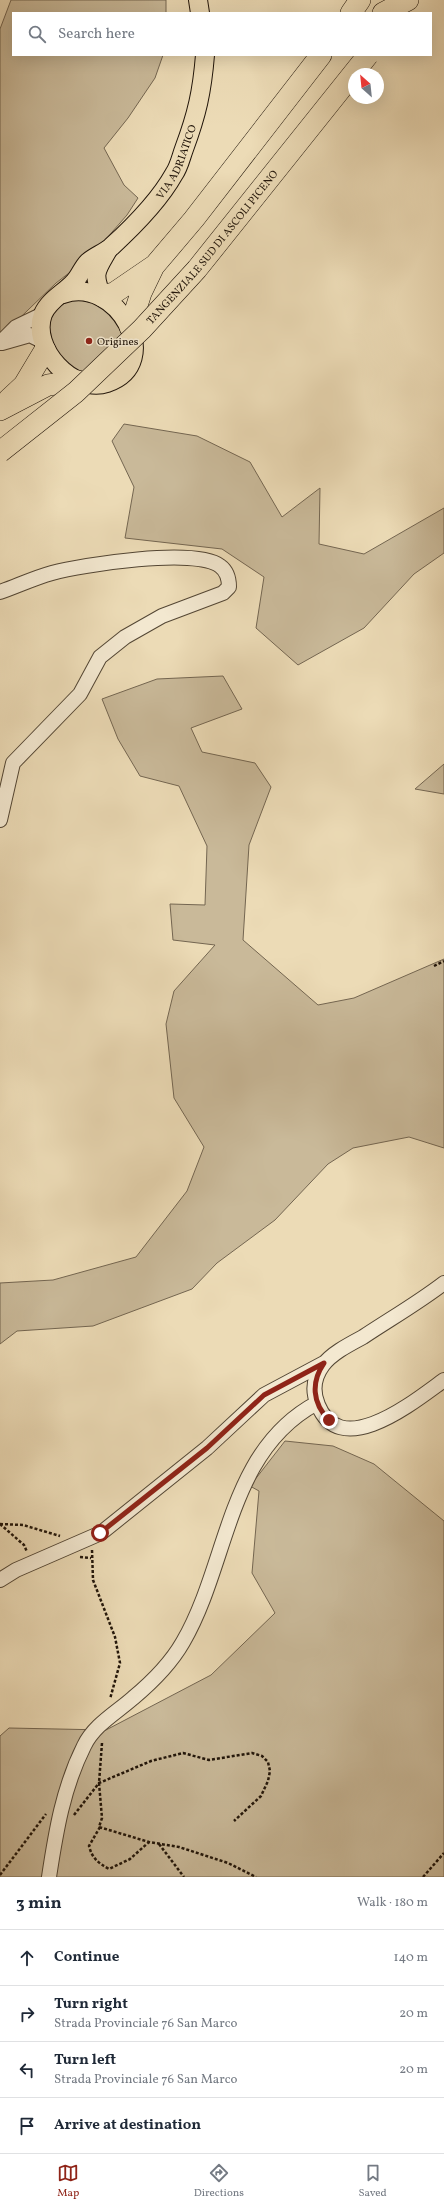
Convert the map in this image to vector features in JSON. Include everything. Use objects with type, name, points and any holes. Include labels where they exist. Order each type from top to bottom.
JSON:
[{"type":"highway","points":[[352,12],[360,0]]},
{"type":"highway","points":[[385,12],[408,0]]},
{"type":"highway","points":[[407,12],[418,0]]},
{"type":"highway","points":[[102,296],[114,293],[154,265],[194,219],[320,56]]},
{"type":"highway","name":"TANGENZIALE SUD DI ASCOLI PICENO","points":[[0,452],[76,392],[142,329],[197,269],[367,56]]},
{"type":"highway","points":[[130,327],[141,293],[154,265]]},
{"type":"highway","points":[[0,409],[24,385],[44,345]]},
{"type":"highway","points":[[0,409],[48,385],[78,381]]},
{"type":"main road","points":[[198,0],[200,12]]},
{"type":"main road","name":"VIA ADRIATICO","points":[[43,314],[55,299],[63,294],[76,281],[89,262],[110,248],[138,220],[174,174],[197,113],[205,56]]},
{"type":"main road","name":"VIA ADRIATICO","points":[[102,296],[95,280],[96,273],[110,248]]},
{"type":"main road","name":"VIA ADRIATICO","points":[[63,294],[81,290],[90,291],[102,296],[124,317],[130,327],[134,339],[134,349],[128,366],[122,374],[115,379],[102,384],[87,384],[78,381]]},
{"type":"main road","points":[[43,314],[40,332],[44,345],[70,376],[78,381]]},
{"type":"street","name":"VIA ADRIATICO","points":[[0,343],[16,327],[43,314]]},
{"type":"street","name":"VIA ADRIATICO","points":[[0,343],[17,337],[30,335],[44,345]]},
{"type":"street","points":[[0,592],[52,573],[108,563],[155,558],[180,558],[213,562],[220,565],[225,571],[229,587],[223,593],[162,616],[125,637],[100,656],[80,694],[13,763],[0,820]]},
{"type":"street","points":[[0,1580],[37,1560],[100,1533],[207,1448],[264,1395],[324,1363],[344,1348],[422,1300],[444,1283]]},
{"type":"street","points":[[324,1363],[315,1384],[317,1403],[323,1414],[336,1424],[347,1428],[360,1428],[388,1418],[444,1380]]},
{"type":"street","points":[[49,1877],[53,1814],[84,1745],[104,1722],[134,1698],[159,1672],[183,1643],[204,1599],[247,1476],[275,1438],[301,1412],[317,1403]]},
{"type":"path","points":[[434,966],[444,960]]},
{"type":"path","points":[[0,1524],[23,1525],[53,1535],[87,1539],[92,1550],[93,1580],[115,1637],[120,1663],[104,1722],[99,1783],[102,1801],[102,1818],[100,1827],[90,1841],[90,1850],[98,1863],[109,1869],[130,1859],[149,1842]]},
{"type":"path","points":[[0,1524],[24,1545],[28,1554],[37,1560]]},
{"type":"path","points":[[0,1875],[53,1814],[73,1817],[99,1783],[151,1761],[178,1753],[191,1754],[209,1760],[252,1753],[262,1756],[268,1762],[270,1771],[268,1782],[261,1796],[234,1821]]},
{"type":"path","points":[[100,1827],[149,1842],[179,1847],[228,1863],[256,1877]]},
{"type":"path","points":[[159,1843],[184,1877]]},
{"type":"path","points":[[423,1877],[444,1853]]},
{"type":"shaded area","points":[[11,0],[166,0],[166,12],[12,12],[12,56],[163,56],[155,78],[128,118],[104,148],[124,185],[138,198],[127,215],[91,256],[56,283],[0,337],[0,29]]},
{"type":"shaded area","points":[[74,299],[99,304],[117,321],[126,339],[80,374],[59,356],[52,344],[49,328],[53,314],[58,308]]},
{"type":"shaded area","points":[[124,424],[197,436],[250,462],[282,517],[320,488],[319,544],[364,554],[444,508],[444,553],[414,574],[364,628],[298,665],[256,628],[264,577],[222,549],[125,538],[134,487],[112,441]]},
{"type":"shaded area","points":[[223,676],[242,709],[191,728],[202,752],[255,763],[271,787],[249,845],[243,940],[318,1005],[354,998],[444,959],[444,1148],[409,1137],[353,1148],[328,1164],[275,1220],[217,1263],[192,1289],[93,1326],[17,1331],[0,1344],[0,1283],[53,1280],[136,1257],[187,1191],[204,1147],[174,1098],[166,1024],[174,991],[215,945],[173,940],[170,904],[205,905],[207,846],[179,786],[140,776],[118,739],[102,699],[157,679]]},
{"type":"shaded area","points":[[444,764],[444,794],[415,789]]},
{"type":"shaded area","points":[[285,1441],[333,1446],[374,1464],[444,1521],[444,1877],[0,1877],[0,1736],[9,1728],[106,1730],[211,1675],[275,1613],[252,1573],[259,1491],[250,1486]]},
{"type":"place","name":"Origines","points":[[89,341]]},
{"type":"route","points":[[100,1533],[207,1448],[264,1395],[324,1363],[316,1376],[314,1392],[318,1407],[329,1420]]}]
